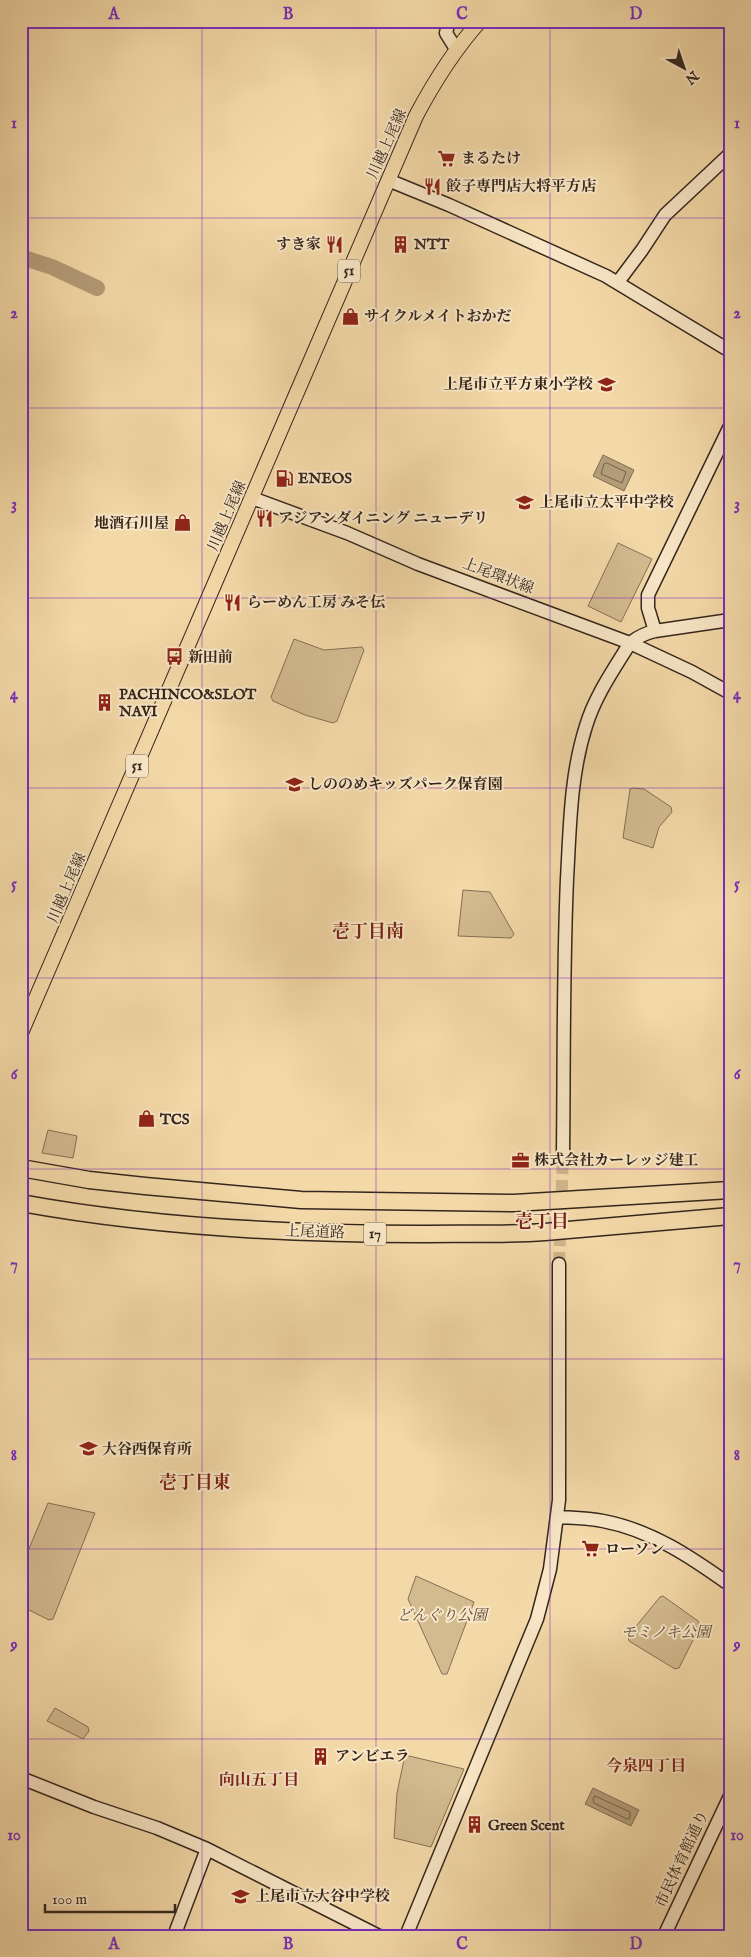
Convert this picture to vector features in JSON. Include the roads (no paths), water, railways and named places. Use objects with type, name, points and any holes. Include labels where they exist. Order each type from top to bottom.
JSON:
[{"type":"highway","name":"上尾道路","points":[[21,1168],[89,1180],[301,1200],[514,1203],[730,1190]]},
{"type":"highway","name":"上尾道路","points":[[21,1202],[64,1210],[216,1227],[298,1232],[381,1234],[544,1232],[730,1216]]},
{"type":"main road","name":"川越上尾線","points":[[21,1033],[416,116],[433,84],[456,49],[480,21]]},
{"type":"street","points":[[449,21],[446,33],[456,49]]},
{"type":"street","points":[[618,282],[665,215],[730,154]]},
{"type":"street","points":[[388,180],[618,282],[730,351]]},
{"type":"street","points":[[655,630],[648,608],[648,595],[730,426]]},
{"type":"street","name":"上尾環状線","points":[[252,498],[338,530],[418,564],[630,643],[692,672],[730,693]]},
{"type":"street","points":[[563,1155],[564,947],[568,837],[575,770],[586,724],[602,690],[630,643],[644,633],[655,630],[730,620]]},
{"type":"street","points":[[406,1936],[537,1619],[550,1569],[557,1517],[560,1447],[559,1264]]},
{"type":"street","points":[[557,1517],[603,1521],[638,1530],[660,1540],[730,1585]]},
{"type":"street","points":[[21,1778],[207,1848],[378,1936]]},
{"type":"street","name":"市民体育館通り","points":[[664,1936],[730,1796]]},
{"type":"street","points":[[174,1936],[207,1848]]},
{"type":"water","points":[[603,455],[634,470],[624,491],[593,476]]},
{"type":"water","points":[[593,1788],[639,1810],[631,1826],[585,1804]]},
{"type":"waterway","points":[[21,257],[52,267],[97,288]]},
{"type":"tunnel","points":[[559,1264],[563,1155]]},
{"type":"place","name":"まるたけ","points":[[447,158]]},
{"type":"place","name":"餃子専門店大将平方店","points":[[432,186]]},
{"type":"place","name":"すき家","points":[[335,244]]},
{"type":"place","name":"NTT","points":[[400,244]]},
{"type":"place","name":"サイクルメイトおかだ","points":[[350,316]]},
{"type":"place","name":"上尾市立平方東小学校","points":[[607,384]]},
{"type":"place","name":"ENEOS","points":[[284,478]]},
{"type":"place","name":"上尾市立太平中学校","points":[[525,502]]},
{"type":"place","name":"アジアンダイニング ニューデリ","points":[[264,518]]},
{"type":"place","name":"地酒石川屋","points":[[183,523]]},
{"type":"place","name":"らーめん工房 みそ伝","points":[[233,602]]},
{"type":"place","name":"新田前","points":[[174,657]]},
{"type":"place","name":"PACHINCO&SLOT NAVI","points":[[105,703]]},
{"type":"place","name":"しののめキッズパーク保育園","points":[[294,784]]},
{"type":"place","name":"TCS","points":[[146,1119]]},
{"type":"place","name":"株式会社カーレッジ建工","points":[[520,1160]]},
{"type":"place","name":"大谷西保育所","points":[[88,1449]]},
{"type":"place","name":"ローソン","points":[[591,1549]]},
{"type":"place","name":"アンビエラ","points":[[321,1756]]},
{"type":"place","name":"Green Scent","points":[[474,1825]]},
{"type":"place","name":"上尾市立大谷中学校","points":[[241,1896]]},
{"type":"district","name":"壱丁目南","points":[[368,932]]},
{"type":"district","name":"壱丁目","points":[[542,1222]]},
{"type":"district","name":"壱丁目東","points":[[195,1483]]},
{"type":"district","name":"今泉四丁目","points":[[646,1767]]},
{"type":"district","name":"向山五丁目","points":[[259,1781]]},
{"type":"park label","name":"どんぐり公園","points":[[442,1615]]},
{"type":"park label","name":"モミノキ公園","points":[[666,1632]]}]
